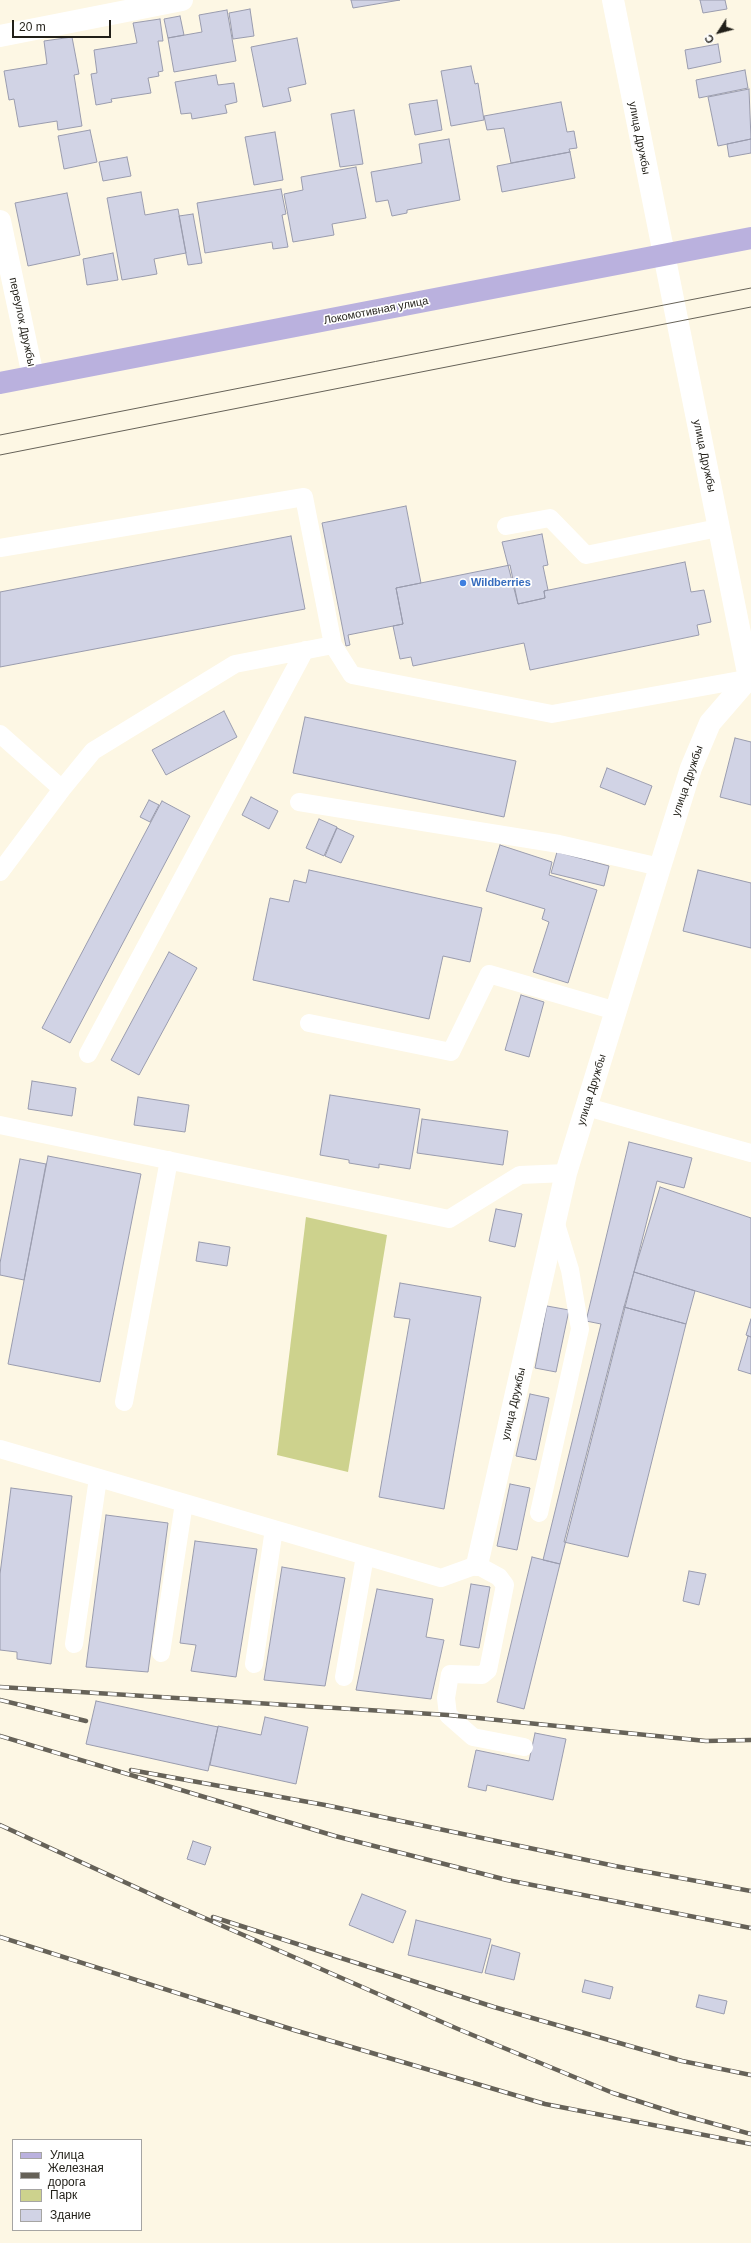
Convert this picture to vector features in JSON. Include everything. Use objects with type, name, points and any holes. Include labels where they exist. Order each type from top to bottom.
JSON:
[{"type":"main road","name":"Локомотивная улица","points":[[0,383],[751,238]]},
{"type":"street","points":[[0,36],[182,0]]},
{"type":"street","name":"улица Дружбы","points":[[477,1565],[566,1173],[660,867],[691,768],[710,723],[750,678],[718,528],[612,0]]},
{"type":"street","name":"переулок Дружбы","points":[[0,221],[33,376]]},
{"type":"lane","points":[[0,548],[304,497],[333,645],[352,675],[552,714],[750,678]]},
{"type":"lane","points":[[506,526],[550,518],[586,555],[718,528]]},
{"type":"lane","points":[[0,872],[62,789],[93,751],[234,664],[333,645]]},
{"type":"lane","points":[[88,1054],[305,650]]},
{"type":"lane","points":[[0,734],[62,789]]},
{"type":"lane","points":[[299,802],[559,844],[660,867]]},
{"type":"lane","points":[[309,1023],[451,1052],[489,974],[616,1011]]},
{"type":"lane","points":[[587,1106],[751,1153]]},
{"type":"lane","points":[[0,1124],[449,1219],[520,1175],[566,1173]]},
{"type":"lane","points":[[124,1402],[169,1160]]},
{"type":"lane","points":[[539,1513],[580,1329],[570,1270],[556,1221]]},
{"type":"lane","points":[[0,1449],[441,1578],[477,1565],[499,1577],[505,1586],[488,1670],[482,1676],[450,1674],[446,1698],[448,1715],[473,1737],[524,1747]]},
{"type":"lane","points":[[74,1644],[98,1478]]},
{"type":"lane","points":[[162,1653],[184,1503]]},
{"type":"lane","points":[[254,1664],[274,1529]]},
{"type":"lane","points":[[344,1677],[365,1556]]},
{"type":"green space","points":[[306,1217],[387,1235],[348,1472],[277,1455]]},
{"type":"building","points":[[351,0],[400,0],[353,8]]},
{"type":"building","points":[[700,0],[725,0],[727,9],[703,13]]},
{"type":"building","points":[[250,9],[254,36],[233,39],[229,13]]},
{"type":"building","points":[[227,10],[236,61],[174,72],[168,38],[202,32],[199,15]]},
{"type":"building","points":[[180,16],[184,35],[168,38],[164,19]]},
{"type":"building","points":[[160,19],[163,41],[158,41],[163,71],[158,72],[159,76],[148,78],[151,93],[111,99],[112,102],[96,105],[91,74],[97,73],[94,50],[137,43],[133,23]]},
{"type":"building","points":[[72,37],[79,74],[74,75],[82,126],[58,130],[57,121],[19,127],[14,99],[9,100],[4,71],[47,64],[44,41]]},
{"type":"building","points":[[297,38],[306,84],[288,88],[291,101],[263,107],[251,47]]},
{"type":"building","points":[[718,44],[721,62],[688,69],[685,50]]},
{"type":"building","points":[[471,66],[475,84],[478,83],[484,120],[451,126],[441,71]]},
{"type":"building","points":[[745,70],[748,88],[699,98],[696,80]]},
{"type":"building","points":[[216,75],[218,85],[234,83],[237,102],[225,105],[227,113],[192,119],[191,113],[181,114],[175,82]]},
{"type":"building","points":[[749,89],[751,139],[718,146],[708,97]]},
{"type":"building","points":[[437,100],[442,130],[415,135],[409,104]]},
{"type":"building","points":[[561,102],[567,132],[574,131],[577,148],[569,149],[570,152],[511,163],[504,128],[487,130],[484,116]]},
{"type":"building","points":[[354,110],[363,164],[340,167],[331,114]]},
{"type":"building","points":[[90,130],[97,162],[64,169],[58,136]]},
{"type":"building","points":[[275,132],[283,180],[254,185],[245,137]]},
{"type":"building","points":[[449,139],[460,200],[407,210],[407,213],[392,216],[388,200],[376,202],[371,172],[422,163],[419,144]]},
{"type":"building","points":[[751,139],[751,153],[729,157],[727,144]]},
{"type":"building","points":[[570,152],[575,178],[502,192],[497,166]]},
{"type":"building","points":[[127,157],[131,176],[103,181],[99,162]]},
{"type":"building","points":[[356,167],[366,218],[332,224],[334,235],[293,242],[284,194],[303,190],[301,177]]},
{"type":"building","points":[[281,189],[286,214],[282,215],[288,247],[273,249],[272,242],[205,253],[197,203]]},
{"type":"building","points":[[141,192],[145,215],[178,209],[186,253],[154,259],[157,274],[122,280],[107,198]]},
{"type":"building","points":[[67,193],[80,255],[28,266],[15,203]]},
{"type":"building","points":[[193,214],[202,263],[188,265],[179,216]]},
{"type":"building","points":[[113,253],[118,280],[87,285],[83,259]]},
{"type":"building","points":[[406,506],[421,583],[396,588],[403,624],[348,635],[350,645],[346,646],[322,523]]},
{"type":"building","points":[[542,534],[548,565],[543,566],[548,590],[544,591],[545,598],[518,604],[502,542]]},
{"type":"building","points":[[291,536],[305,609],[0,667],[0,592]]},
{"type":"building","points":[[685,562],[691,592],[704,590],[711,622],[697,625],[699,635],[530,670],[524,643],[413,666],[411,657],[400,659],[393,626],[403,624],[396,588],[510,565],[518,604],[545,598],[544,591]]},
{"type":"building","points":[[224,711],[237,737],[166,775],[152,750]]},
{"type":"building","points":[[305,717],[516,761],[504,817],[293,773]]},
{"type":"building","points":[[735,738],[751,742],[751,805],[720,797]]},
{"type":"building","points":[[607,768],[652,786],[645,805],[600,787]]},
{"type":"building","points":[[251,797],[278,811],[269,829],[242,815]]},
{"type":"building","points":[[149,800],[159,805],[150,822],[140,817]]},
{"type":"building","points":[[162,801],[190,816],[70,1043],[42,1028]]},
{"type":"building","points":[[319,819],[337,827],[324,856],[306,848]]},
{"type":"building","points":[[337,828],[354,836],[341,863],[325,856]]},
{"type":"building","points":[[500,845],[552,862],[549,875],[597,890],[568,983],[533,972],[549,922],[542,919],[545,909],[486,891]]},
{"type":"building","points":[[557,852],[609,866],[604,886],[551,873]]},
{"type":"building","points":[[309,870],[482,908],[470,962],[443,956],[429,1019],[253,980],[270,898],[289,902],[294,880],[306,883]]},
{"type":"building","points":[[698,870],[751,883],[751,948],[683,931]]},
{"type":"building","points":[[169,952],[197,968],[139,1075],[111,1060]]},
{"type":"building","points":[[521,995],[544,1002],[529,1057],[505,1050]]},
{"type":"building","points":[[32,1081],[76,1088],[72,1116],[28,1109]]},
{"type":"building","points":[[330,1095],[420,1109],[410,1169],[379,1164],[379,1168],[349,1163],[349,1160],[320,1155]]},
{"type":"building","points":[[138,1097],[189,1105],[185,1132],[134,1125]]},
{"type":"building","points":[[422,1119],[508,1131],[503,1165],[417,1153]]},
{"type":"building","points":[[629,1142],[692,1158],[684,1188],[657,1181],[560,1564],[543,1560],[601,1324],[586,1321]]},
{"type":"building","points":[[48,1156],[141,1174],[100,1382],[8,1364]]},
{"type":"building","points":[[20,1159],[46,1164],[24,1280],[0,1275],[0,1263]]},
{"type":"building","points":[[660,1187],[751,1218],[751,1308],[634,1272]]},
{"type":"building","points":[[496,1209],[522,1214],[515,1247],[489,1241]]},
{"type":"building","points":[[199,1242],[230,1247],[227,1266],[196,1261]]},
{"type":"building","points":[[634,1272],[695,1291],[686,1324],[624,1307]]},
{"type":"building","points":[[400,1283],[481,1297],[444,1509],[379,1497],[410,1319],[394,1317]]},
{"type":"building","points":[[547,1306],[569,1310],[556,1372],[535,1368]]},
{"type":"building","points":[[624,1307],[686,1324],[628,1557],[564,1542]]},
{"type":"building","points":[[751,1319],[751,1337],[746,1335]]},
{"type":"building","points":[[748,1336],[751,1337],[751,1374],[738,1370]]},
{"type":"building","points":[[530,1394],[549,1398],[536,1460],[516,1456]]},
{"type":"building","points":[[510,1484],[530,1488],[517,1550],[497,1546]]},
{"type":"building","points":[[11,1488],[72,1496],[51,1664],[17,1659],[17,1652],[0,1650],[0,1574]]},
{"type":"building","points":[[106,1515],[168,1523],[148,1672],[86,1667]]},
{"type":"building","points":[[195,1541],[257,1549],[236,1677],[191,1671],[196,1645],[180,1643]]},
{"type":"building","points":[[532,1557],[560,1564],[524,1709],[497,1702]]},
{"type":"building","points":[[282,1567],[345,1578],[325,1686],[264,1680]]},
{"type":"building","points":[[689,1571],[706,1574],[699,1605],[683,1601]]},
{"type":"building","points":[[471,1584],[490,1587],[479,1648],[460,1645]]},
{"type":"building","points":[[377,1589],[433,1599],[426,1637],[444,1640],[431,1699],[356,1690]]},
{"type":"building","points":[[96,1701],[218,1727],[208,1771],[86,1744]]},
{"type":"building","points":[[265,1717],[308,1727],[296,1784],[210,1765],[218,1726],[261,1735]]},
{"type":"building","points":[[535,1733],[566,1739],[553,1800],[487,1785],[486,1791],[468,1787],[476,1750],[529,1761]]},
{"type":"building","points":[[193,1841],[211,1847],[205,1865],[187,1859]]},
{"type":"building","points":[[362,1894],[406,1911],[393,1943],[349,1925]]},
{"type":"building","points":[[416,1920],[491,1939],[482,1973],[408,1955]]},
{"type":"building","points":[[492,1945],[520,1953],[514,1980],[485,1973]]},
{"type":"building","points":[[585,1980],[613,1987],[610,1999],[582,1992]]},
{"type":"building","points":[[699,1995],[727,2001],[724,2014],[696,2007]]},
{"type":"tram line","points":[[0,435],[751,288]]},
{"type":"tram line","points":[[0,455],[751,307]]},
{"type":"railway","points":[[0,1687],[448,1715],[706,1741],[751,1740]]},
{"type":"railway","points":[[0,1700],[86,1721]]},
{"type":"railway","points":[[0,1736],[335,1836],[507,1880],[751,1928]]},
{"type":"railway","points":[[131,1770],[325,1805],[615,1866],[751,1891]]},
{"type":"railway","points":[[0,1825],[168,1902],[458,2029],[613,2093],[675,2113],[751,2134]]},
{"type":"railway","points":[[213,1917],[494,2007],[682,2061],[751,2075]]},
{"type":"railway","points":[[0,1937],[294,2030],[545,2104],[751,2144]]},
{"type":"place","name":"Wildberries","points":[[463,583]]}]
